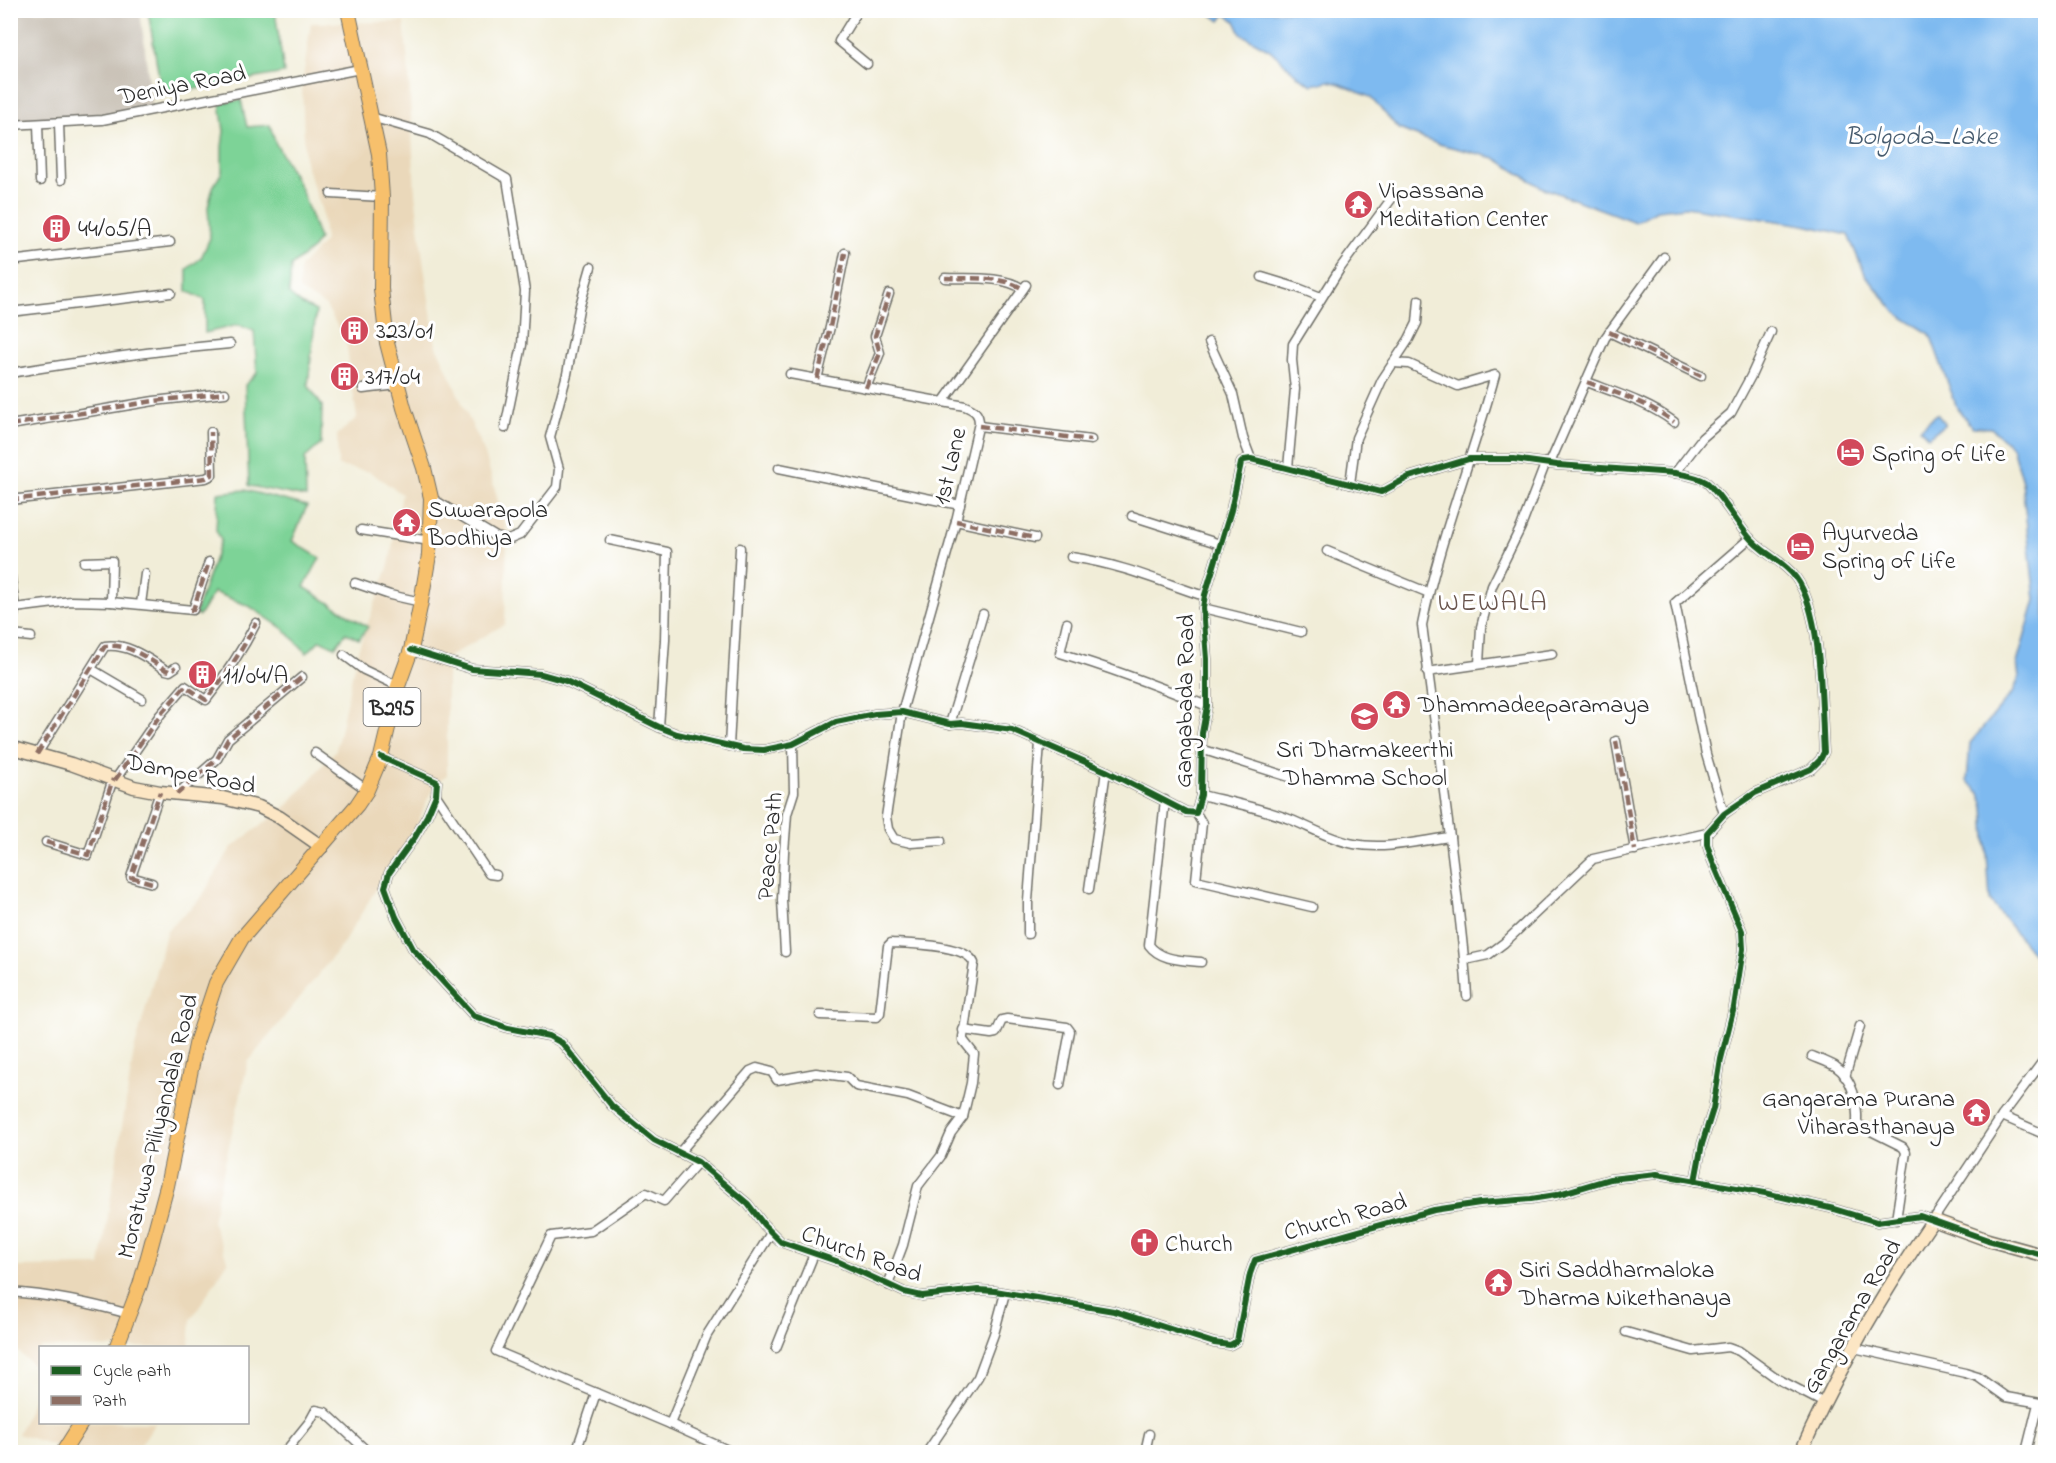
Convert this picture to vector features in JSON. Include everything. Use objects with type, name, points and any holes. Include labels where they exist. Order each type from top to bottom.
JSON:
[{"type":"main road","name":"Moratuwa-Piliyandala Road","points":[[116,1346],[140,1285],[167,1186],[197,1040],[216,983],[242,938],[322,847],[367,790],[381,757],[422,602],[430,541],[431,498],[387,344],[381,289],[382,197],[379,154],[348,10]]},
{"type":"main road","points":[[63,1452],[81,1424]]},
{"type":"street","points":[[858,10],[839,41],[867,63]]},
{"type":"street","name":"Deniya Road","points":[[10,125],[113,118],[360,69]]},
{"type":"street","points":[[371,117],[430,134],[507,179],[525,291],[522,345],[505,428]]},
{"type":"street","points":[[59,123],[61,180]]},
{"type":"street","points":[[38,124],[40,181]]},
{"type":"street","points":[[331,194],[382,197]]},
{"type":"street","points":[[1288,468],[1295,389],[1293,344],[1341,267],[1392,198]]},
{"type":"street","points":[[10,261],[170,242]]},
{"type":"street","points":[[818,379],[845,253]]},
{"type":"street","points":[[1479,664],[1481,627],[1492,586],[1521,527],[1548,462],[1609,332],[1664,257]]},
{"type":"street","points":[[431,498],[496,537],[508,540],[520,535],[557,488],[559,469],[550,437],[567,374],[579,309],[591,267]]},
{"type":"street","points":[[1263,277],[1321,297]]},
{"type":"street","points":[[943,402],[1024,287],[1004,281],[945,278]]},
{"type":"street","points":[[10,312],[171,293]]},
{"type":"street","points":[[866,388],[880,353],[875,336],[889,294]]},
{"type":"street","points":[[1350,484],[1356,438],[1382,380],[1417,323],[1419,300]]},
{"type":"street","points":[[1609,332],[1701,376]]},
{"type":"street","points":[[1675,473],[1702,438],[1731,413],[1771,332]]},
{"type":"street","points":[[1209,342],[1233,394],[1243,438],[1251,459],[1381,492],[1409,477],[1469,459],[1548,462],[1691,476],[1706,482],[1750,538],[1786,567],[1804,589],[1811,610],[1819,664],[1824,752],[1820,760],[1810,770],[1755,793],[1724,814],[1707,833],[1593,859],[1504,943],[1488,955],[1465,960]]},
{"type":"street","points":[[10,373],[167,350],[230,344]]},
{"type":"street","points":[[1393,363],[1409,364],[1458,386],[1495,375],[1429,593],[1422,626],[1465,960],[1467,996]]},
{"type":"street","name":"1st Lane","points":[[790,374],[965,406],[973,409],[979,415],[979,426],[956,521],[902,712],[886,817],[888,829],[894,839],[911,843],[940,841]]},
{"type":"street","points":[[1587,382],[1642,404],[1674,422]]},
{"type":"street","points":[[363,389],[398,384]]},
{"type":"street","points":[[10,424],[225,393]]},
{"type":"street","points":[[979,426],[1091,440]]},
{"type":"street","points":[[10,500],[206,478],[212,475],[211,432]]},
{"type":"street","name":"Gangabada Road","points":[[411,650],[472,669],[542,674],[566,681],[659,727],[677,734],[729,746],[764,750],[794,744],[836,722],[875,714],[902,712],[950,724],[962,723],[1012,730],[1106,771],[1186,812],[1196,813],[1201,795],[1202,734],[1207,706],[1207,659],[1203,608],[1205,595],[1231,510],[1241,463],[1251,459]]},
{"type":"street","points":[[779,468],[960,505]]},
{"type":"street","points":[[1132,516],[1220,544]]},
{"type":"street","points":[[956,521],[1035,538]]},
{"type":"street","points":[[361,530],[430,541]]},
{"type":"street","points":[[1724,814],[1706,754],[1675,603],[1750,538]]},
{"type":"street","points":[[610,540],[667,552],[665,640],[659,727]]},
{"type":"street","points":[[729,746],[740,548]]},
{"type":"street","points":[[1327,551],[1429,593]]},
{"type":"street","points":[[1071,557],[1107,562],[1205,595]]},
{"type":"street","points":[[84,562],[112,561],[111,602]]},
{"type":"street","points":[[15,608],[71,601],[141,604],[193,610],[209,562]]},
{"type":"street","points":[[10,571],[15,608],[11,637],[32,637]]},
{"type":"street","points":[[141,604],[145,574]]},
{"type":"street","points":[[355,583],[390,595],[422,602]]},
{"type":"street","points":[[1203,608],[1301,632]]},
{"type":"street","points":[[950,724],[983,614]]},
{"type":"street","points":[[46,842],[88,855],[114,780],[160,715],[185,686],[206,700],[245,646],[256,623]]},
{"type":"street","points":[[1067,623],[1060,653],[1150,682],[1207,706]]},
{"type":"street","points":[[37,754],[105,646],[114,645],[126,648],[166,670],[170,671],[176,667]]},
{"type":"street","points":[[1427,672],[1552,654]]},
{"type":"street","points":[[344,655],[364,670],[398,686]]},
{"type":"street","points":[[91,669],[142,699]]},
{"type":"street","points":[[177,794],[217,759],[228,739],[302,677]]},
{"type":"street","points":[[1616,741],[1635,850]]},
{"type":"street","points":[[1028,934],[1028,901],[1040,743]]},
{"type":"street","name":"Peace Path","points":[[785,952],[782,900],[784,852],[787,814],[794,792],[794,744]]},
{"type":"street","name":"Dampe Road","points":[[10,747],[134,787],[223,798],[259,807],[279,817],[322,847]]},
{"type":"street","points":[[1202,749],[1289,777]]},
{"type":"street","points":[[315,753],[367,790]]},
{"type":"street","points":[[381,757],[437,782],[436,795],[489,874],[495,875]]},
{"type":"street","points":[[1089,889],[1106,771]]},
{"type":"street","points":[[152,883],[131,877],[160,792]]},
{"type":"street","name":"Church Road","points":[[436,795],[415,837],[389,873],[385,887],[396,917],[413,949],[474,1016],[507,1028],[549,1036],[562,1043],[612,1107],[654,1140],[698,1162],[748,1204],[781,1242],[839,1262],[904,1292],[922,1296],[978,1290],[1005,1293],[1114,1311],[1214,1343],[1230,1345],[1237,1341],[1250,1274],[1255,1260],[1434,1210],[1556,1195],[1610,1179],[1657,1174],[1777,1196],[1877,1222],[1920,1216],[1933,1220]]},
{"type":"street","points":[[1201,795],[1278,816],[1354,844],[1384,845],[1450,837]]},
{"type":"street","points":[[1165,800],[1149,945],[1154,952],[1167,958],[1201,962]]},
{"type":"street","points":[[1196,813],[1202,823],[1196,880],[1312,907]]},
{"type":"street","points":[[1695,1180],[1702,1144],[1713,1109],[1721,1059],[1734,1007],[1743,949],[1742,930],[1712,860],[1707,844],[1707,833]]},
{"type":"street","points":[[820,1015],[877,1017],[880,1013],[888,946],[891,943],[927,945],[964,953],[971,957],[974,963],[963,1030],[963,1040],[974,1054],[971,1083],[963,1117],[951,1133],[941,1156],[918,1186],[903,1245],[888,1285]]},
{"type":"street","points":[[963,1030],[996,1033],[1000,1022],[1007,1019],[1067,1027],[1070,1031],[1060,1086]]},
{"type":"street","points":[[1845,1077],[1860,1026]]},
{"type":"street","points":[[1812,1056],[1833,1065],[1845,1077],[1856,1099],[1857,1124],[1903,1147],[1906,1152],[1896,1220]]},
{"type":"street","name":"Gangarama Road","points":[[1801,1452],[1824,1403],[1897,1273],[2002,1116],[2046,1057]]},
{"type":"street","points":[[679,1153],[750,1071],[757,1068],[772,1072],[777,1080],[781,1081],[797,1075],[816,1073],[847,1077],[856,1086],[908,1096],[963,1117]]},
{"type":"street","points":[[2002,1116],[2046,1135]]},
{"type":"street","points":[[698,1162],[664,1201],[646,1193],[591,1231],[552,1236],[496,1351],[732,1452]]},
{"type":"street","points":[[1933,1220],[1988,1240],[2046,1256]]},
{"type":"street","points":[[670,1424],[707,1335],[771,1233]]},
{"type":"street","points":[[776,1348],[814,1254]]},
{"type":"street","points":[[10,1292],[41,1294],[82,1301],[129,1314]]},
{"type":"street","points":[[927,1452],[978,1377],[994,1334],[1005,1293]]},
{"type":"street","points":[[1626,1332],[1683,1350],[1728,1347],[1738,1351],[1778,1379],[1824,1403]]},
{"type":"street","points":[[1854,1348],[1965,1373],[1978,1377],[2006,1397],[2042,1404],[2026,1452]]},
{"type":"street","points":[[576,1452],[596,1393]]},
{"type":"street","points":[[285,1452],[316,1410],[325,1412],[368,1452]]},
{"type":"street","points":[[1145,1452],[1149,1434]]},
{"type":"shaded area","points":[[11,11],[140,11],[152,105],[103,114],[11,122]]},
{"type":"shaded area","points":[[404,22],[415,192],[436,345],[485,454],[507,533],[505,624],[447,658],[447,775],[437,782],[426,802],[413,838],[381,881],[342,945],[248,1062],[212,1221],[228,1262],[191,1320],[189,1346],[39,1346],[39,1371],[11,1345],[10,1267],[100,1266],[134,1051],[167,930],[201,898],[231,848],[287,806],[336,750],[357,653],[389,565],[402,494],[370,472],[338,466],[337,435],[357,418],[346,341],[326,306],[299,290],[300,267],[325,241],[322,211],[305,162],[302,86],[311,23]]},
{"type":"shaded area","points":[[39,1386],[39,1424],[154,1424],[136,1452],[75,1452],[18,1434]]},
{"type":"green space","points":[[148,11],[275,11],[284,73],[162,95]]},
{"type":"green space","points":[[241,100],[247,127],[270,125],[275,142],[301,189],[319,239],[313,248],[291,266],[289,294],[301,304],[316,311],[308,385],[322,406],[321,444],[305,458],[306,497],[249,486],[245,385],[257,373],[254,331],[238,325],[205,333],[205,300],[187,291],[187,269],[201,258],[210,238],[208,207],[213,187],[222,172],[224,131],[220,103]]},
{"type":"green space","points":[[245,490],[307,506],[292,541],[320,558],[304,587],[368,627],[359,639],[346,633],[335,647],[320,640],[307,653],[285,630],[249,606],[214,592],[199,616],[195,614],[221,540],[216,530],[218,493]]},
{"type":"water","name":"Bolgoda_Lake","points":[[1207,11],[2045,11],[2045,969],[1990,901],[1984,807],[1980,793],[1967,781],[1970,743],[2013,692],[2019,678],[2017,663],[2035,600],[2022,482],[2012,447],[1991,428],[1972,427],[1957,408],[1930,334],[1896,313],[1865,274],[1848,235],[1804,225],[1686,207],[1657,210],[1635,222],[1541,187],[1495,158],[1435,143],[1399,129],[1370,97],[1329,81],[1312,85],[1298,76],[1270,50],[1241,34],[1235,21],[1225,14],[1220,21]]},
{"type":"water","points":[[1937,414],[1945,424],[1928,437],[1920,428]]},
{"type":"marked path","points":[[817,379],[845,253]]},
{"type":"marked path","points":[[945,278],[995,280],[1023,289]]},
{"type":"marked path","points":[[866,388],[880,353],[875,336],[889,294]]},
{"type":"marked path","points":[[1609,332],[1701,376]]},
{"type":"marked path","points":[[1587,382],[1643,404],[1674,422]]},
{"type":"marked path","points":[[10,425],[154,401],[225,393]]},
{"type":"marked path","points":[[979,426],[1091,440]]},
{"type":"marked path","points":[[10,500],[206,478],[212,475],[211,432]]},
{"type":"marked path","points":[[956,521],[1035,538]]},
{"type":"marked path","points":[[190,610],[193,610],[209,562]]},
{"type":"marked path","points":[[115,780],[160,715],[185,686],[206,700],[233,663],[256,623]]},
{"type":"marked path","points":[[37,754],[105,646],[129,649],[166,670],[170,671],[176,667]]},
{"type":"marked path","points":[[177,794],[217,759],[228,739],[302,677]]},
{"type":"marked path","points":[[1616,741],[1635,850]]},
{"type":"marked path","points":[[46,842],[88,855],[113,779]]},
{"type":"marked path","points":[[152,883],[131,877],[160,792]]},
{"type":"cycle path","points":[[411,650],[472,669],[541,674],[566,681],[677,734],[743,749],[764,750],[793,744],[836,722],[875,714],[902,712],[950,724],[962,723],[1012,730],[1106,771],[1186,812],[1196,813],[1201,795],[1202,733],[1207,706],[1207,659],[1203,608],[1231,510],[1241,463],[1244,460],[1251,459],[1381,492],[1409,477],[1469,459],[1514,459],[1557,465],[1675,473],[1699,478],[1716,492],[1753,542],[1791,572],[1805,594],[1816,637],[1824,752],[1811,769],[1755,793],[1724,814],[1707,833],[1707,844],[1712,860],[1742,931],[1743,949],[1734,1007],[1721,1059],[1713,1109],[1702,1144],[1695,1181]]},
{"type":"cycle path","points":[[381,757],[437,782],[436,795],[427,816],[389,873],[385,887],[396,917],[413,949],[474,1016],[508,1028],[549,1036],[562,1043],[612,1106],[654,1140],[698,1162],[748,1204],[781,1242],[839,1262],[904,1292],[922,1296],[978,1290],[995,1291],[1114,1311],[1214,1343],[1230,1345],[1237,1341],[1250,1274],[1255,1260],[1434,1210],[1556,1195],[1610,1179],[1657,1174],[1765,1193],[1834,1209],[1877,1222],[1920,1216],[1988,1240],[2046,1256]]},
{"type":"place","name":"Vipassana Meditation Center","points":[[1358,204]]},
{"type":"place","name":"44/05/A","points":[[57,228]]},
{"type":"place","name":"323/01","points":[[355,330]]},
{"type":"place","name":"317/04","points":[[344,376]]},
{"type":"place","name":"Spring of Life","points":[[1851,453]]},
{"type":"place","name":"Suwarapola Bodhiya","points":[[407,523]]},
{"type":"place","name":"Ayurveda Spring of Life","points":[[1801,546]]},
{"type":"place","name":"11/04/A","points":[[202,675]]},
{"type":"place","name":"Dhammadeeparamaya","points":[[1397,704]]},
{"type":"place","name":"Sri Dharmakeerthi Dhamma School","points":[[1365,716]]},
{"type":"place","name":"Gangarama Purana Viharasthanaya","points":[[1976,1112]]},
{"type":"place","name":"Church","points":[[1144,1243]]},
{"type":"place","name":"Siri Saddharmaloka Dharma Nikethanaya","points":[[1498,1283]]},
{"type":"district","name":"WEWALA","points":[[1493,601]]}]
